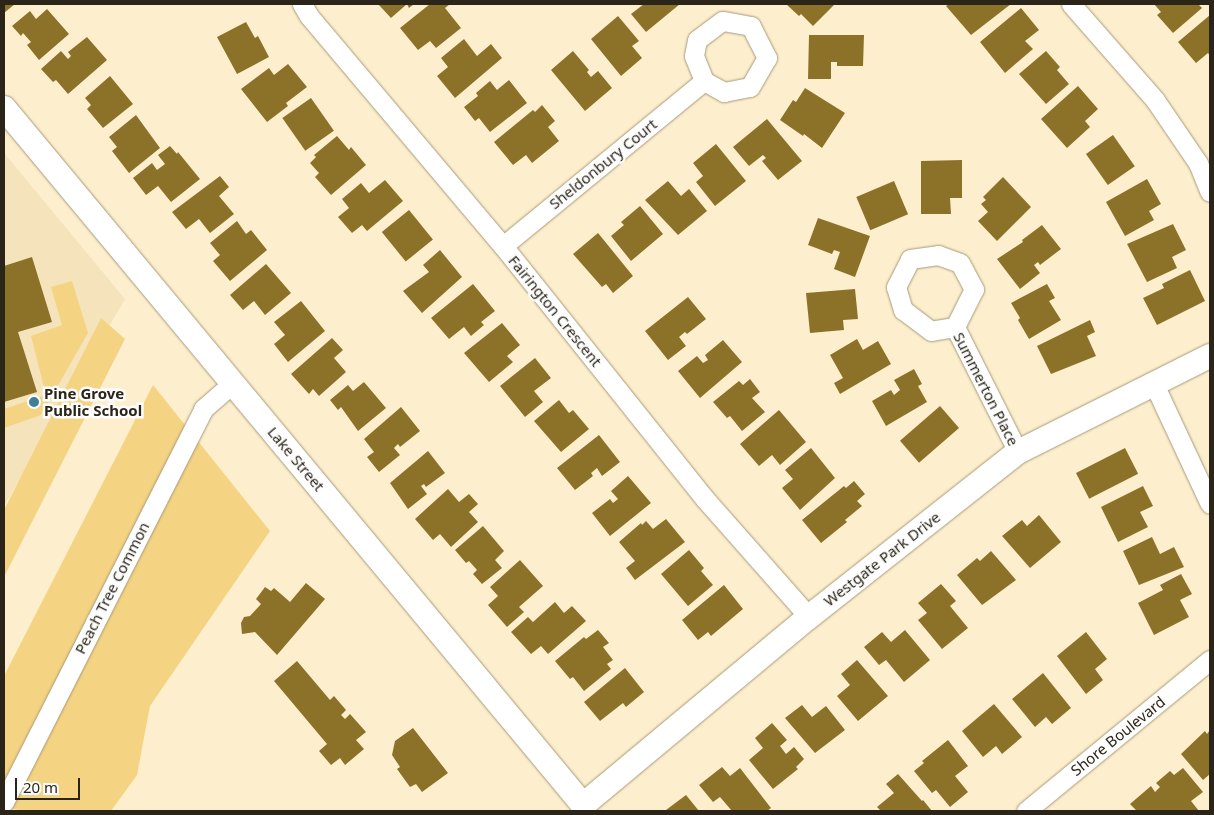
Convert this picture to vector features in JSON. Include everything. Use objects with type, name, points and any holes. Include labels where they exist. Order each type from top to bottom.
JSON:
[{"type":"street","name":"Fairington Crescent","points":[[302,4],[309,16],[503,246],[705,499],[809,617]]},
{"type":"street","points":[[1072,4],[1155,100],[1198,163],[1210,192]]},
{"type":"street","name":"Sheldonbury Court","points":[[503,246],[704,81]]},
{"type":"street","name":"Lake Street","points":[[4,108],[586,808]]},
{"type":"street","name":"Summerton Place","points":[[938,255],[960,263],[974,289],[955,326],[931,331],[903,310],[896,287],[910,259],[938,255]]},
{"type":"street","name":"Summerton Place","points":[[955,326],[1018,452]]},
{"type":"street","name":"Westgate Park Drive","points":[[586,808],[809,617],[1018,452],[1210,356]]},
{"type":"street","name":"Peach Tree Common","points":[[4,802],[203,408],[233,382]]},
{"type":"street","points":[[1154,384],[1210,504]]},
{"type":"street","name":"Shore Boulevard","points":[[1026,811],[1210,660]]},
{"type":"shaded area","name":"Pine Grove Public School","points":[[4,153],[125,299],[4,506]]},
{"type":"shaded area","points":[[72,281],[88,333],[41,415],[4,428],[4,409],[46,395],[31,336],[62,325],[51,287]]},
{"type":"shaded area","points":[[101,318],[125,339],[4,577],[4,510]]},
{"type":"shaded area","points":[[153,385],[270,531],[150,706],[137,775],[111,811],[21,811],[4,806],[4,676]]},
{"type":"building","points":[[4,4],[15,4],[4,13]]},
{"type":"building","points":[[378,4],[407,4],[391,18]]},
{"type":"building","points":[[430,4],[450,4],[445,8],[461,28],[436,48],[430,41],[418,50],[400,28]]},
{"type":"building","points":[[644,4],[680,4],[646,32],[631,14]]},
{"type":"building","points":[[786,4],[835,4],[813,26],[801,14],[799,16]]},
{"type":"building","points":[[949,4],[1011,4],[971,35],[946,6]]},
{"type":"building","points":[[1154,4],[1198,4],[1202,8],[1173,33],[1157,15],[1161,12]]},
{"type":"building","points":[[1021,8],[1039,30],[1025,41],[1033,49],[1005,73],[980,42]]},
{"type":"building","points":[[47,9],[69,34],[39,60],[27,45],[31,42],[23,33],[21,36],[12,26],[30,11],[36,19]]},
{"type":"building","points":[[1210,15],[1210,56],[1208,53],[1196,63],[1178,42]]},
{"type":"building","points":[[618,16],[639,41],[632,46],[642,58],[621,76],[591,39]]},
{"type":"building","points":[[246,22],[255,38],[258,36],[269,57],[237,74],[217,37]]},
{"type":"building","points":[[809,35],[864,35],[863,66],[837,66],[837,62],[831,62],[831,79],[808,79]]},
{"type":"building","points":[[87,37],[107,60],[68,94],[56,80],[53,82],[41,69],[61,51],[68,59],[71,56],[68,52]]},
{"type":"building","points":[[464,39],[477,56],[491,44],[502,58],[455,98],[437,76],[448,67],[441,58]]},
{"type":"building","points":[[573,51],[589,70],[587,72],[591,77],[598,71],[612,88],[585,111],[551,70]]},
{"type":"building","points":[[1046,51],[1060,67],[1057,70],[1069,84],[1046,104],[1019,74]]},
{"type":"building","points":[[288,64],[307,87],[286,103],[288,106],[267,122],[241,89],[269,68],[274,75]]},
{"type":"building","points":[[110,76],[133,104],[103,128],[87,109],[91,105],[85,98]]},
{"type":"building","points":[[509,80],[527,103],[490,132],[479,118],[475,121],[464,107],[478,96],[476,93],[490,81],[497,90]]},
{"type":"building","points":[[1078,86],[1098,109],[1085,121],[1090,127],[1067,148],[1041,119]]},
{"type":"building","points":[[805,88],[845,113],[822,148],[804,134],[803,136],[780,120],[793,100],[796,102]]},
{"type":"building","points":[[311,98],[334,131],[305,151],[282,118]]},
{"type":"building","points":[[542,105],[555,121],[548,127],[559,141],[532,163],[526,155],[513,165],[494,142],[533,110],[535,112]]},
{"type":"building","points":[[136,115],[160,148],[129,173],[112,151],[117,147],[109,137]]},
{"type":"building","points":[[767,119],[802,161],[778,180],[762,161],[766,158],[763,155],[749,166],[733,147]]},
{"type":"building","points":[[1113,135],[1135,166],[1108,185],[1086,154]]},
{"type":"building","points":[[337,136],[349,150],[351,147],[366,165],[331,195],[315,177],[319,173],[310,163],[316,157],[314,155]]},
{"type":"building","points":[[716,144],[746,181],[715,206],[696,182],[703,176],[693,163]]},
{"type":"building","points":[[170,146],[177,154],[178,152],[200,179],[171,202],[158,186],[146,195],[133,178],[152,163],[157,170],[165,164],[158,155]]},
{"type":"building","points":[[962,160],[962,198],[950,198],[951,214],[921,214],[921,161]]},
{"type":"building","points":[[220,176],[229,187],[219,196],[234,214],[210,233],[199,219],[186,229],[172,212]]},
{"type":"building","points":[[1003,177],[1031,207],[997,241],[978,221],[988,212],[981,204],[986,200],[983,197]]},
{"type":"building","points":[[1147,179],[1161,204],[1149,211],[1154,220],[1125,236],[1106,202]]},
{"type":"building","points":[[385,180],[403,201],[367,231],[362,225],[352,233],[338,217],[349,208],[342,199],[361,183],[369,193]]},
{"type":"building","points":[[668,181],[681,196],[689,189],[707,211],[678,235],[645,200]]},
{"type":"building","points":[[894,181],[908,214],[870,230],[856,197]]},
{"type":"building","points":[[640,206],[663,234],[631,261],[611,236],[624,225],[621,222]]},
{"type":"building","points":[[409,210],[433,240],[406,262],[382,232]]},
{"type":"building","points":[[818,218],[870,236],[855,277],[834,269],[840,252],[834,250],[832,254],[808,245]]},
{"type":"building","points":[[237,221],[246,234],[251,230],[267,250],[230,281],[213,261],[220,255],[210,243]]},
{"type":"building","points":[[1173,224],[1186,250],[1172,257],[1177,268],[1147,282],[1127,244]]},
{"type":"building","points":[[1042,225],[1061,249],[1040,265],[1038,262],[1034,265],[1040,273],[1020,289],[997,259],[1023,242],[1022,240]]},
{"type":"building","points":[[598,233],[633,276],[613,293],[606,284],[602,287],[573,254]]},
{"type":"building","points":[[440,250],[462,277],[422,313],[403,291],[429,272],[423,265]]},
{"type":"building","points":[[32,257],[52,322],[18,332],[37,392],[4,402],[4,266]]},
{"type":"building","points":[[266,264],[291,293],[265,315],[254,301],[243,310],[230,295]]},
{"type":"building","points":[[1190,270],[1205,301],[1157,325],[1143,298],[1164,288],[1162,284]]},
{"type":"building","points":[[473,284],[495,311],[481,322],[484,325],[471,336],[464,327],[449,339],[431,318]]},
{"type":"building","points":[[1047,284],[1055,298],[1049,301],[1061,320],[1029,339],[1011,303]]},
{"type":"building","points":[[855,289],[858,319],[843,320],[844,330],[810,333],[806,293]]},
{"type":"building","points":[[688,297],[706,319],[687,334],[685,332],[679,337],[686,346],[668,360],[645,331]]},
{"type":"building","points":[[301,301],[325,331],[288,362],[274,344],[285,335],[274,322]]},
{"type":"building","points":[[1090,320],[1095,332],[1087,336],[1096,356],[1051,374],[1037,346]]},
{"type":"building","points":[[502,323],[520,345],[507,356],[513,362],[489,382],[464,353]]},
{"type":"building","points":[[332,338],[343,350],[334,358],[346,372],[319,396],[313,389],[309,394],[291,374]]},
{"type":"building","points":[[857,339],[863,350],[878,341],[891,364],[840,394],[834,383],[843,378],[830,355]]},
{"type":"building","points":[[723,340],[742,362],[700,398],[678,371],[697,356],[703,363],[708,360],[705,355]]},
{"type":"building","points":[[535,358],[551,378],[534,391],[543,402],[525,417],[500,386]]},
{"type":"building","points":[[914,369],[922,384],[918,386],[927,402],[886,426],[872,401],[891,390],[894,395],[900,390],[894,380]]},
{"type":"building","points":[[750,379],[760,392],[752,398],[765,412],[742,431],[730,416],[727,418],[713,402],[739,381],[743,385]]},
{"type":"building","points":[[364,382],[386,408],[358,431],[341,407],[338,410],[330,400],[348,385],[353,391]]},
{"type":"building","points":[[559,400],[569,413],[573,410],[589,429],[561,452],[534,421]]},
{"type":"building","points":[[940,406],[959,428],[919,463],[900,441]]},
{"type":"building","points":[[401,407],[420,431],[400,447],[398,444],[394,448],[400,455],[379,472],[367,457],[374,452],[364,439]]},
{"type":"building","points":[[779,410],[806,442],[780,465],[772,455],[759,466],[740,444]]},
{"type":"building","points":[[599,435],[620,462],[602,476],[597,468],[591,473],[593,476],[575,490],[557,468]]},
{"type":"building","points":[[811,448],[835,478],[800,510],[782,488],[793,479],[785,470]]},
{"type":"building","points":[[1125,448],[1138,474],[1089,499],[1076,473]]},
{"type":"building","points":[[428,451],[445,473],[426,487],[424,484],[421,486],[427,494],[408,509],[390,483]]},
{"type":"building","points":[[628,476],[651,503],[610,536],[592,513],[610,499],[613,503],[618,499],[611,491]]},
{"type":"building","points":[[854,481],[865,494],[857,501],[862,506],[845,520],[847,522],[821,543],[802,520],[844,486],[846,488]]},
{"type":"building","points":[[1143,486],[1153,506],[1140,512],[1148,527],[1118,542],[1101,507]]},
{"type":"building","points":[[448,489],[459,502],[469,494],[478,504],[469,512],[478,522],[451,547],[440,534],[433,540],[415,519]]},
{"type":"building","points":[[1039,515],[1061,542],[1030,568],[1002,536],[1022,520],[1027,526]]},
{"type":"building","points":[[666,519],[685,542],[635,580],[626,568],[635,561],[619,542],[641,523],[642,525],[646,521],[653,529]]},
{"type":"building","points":[[483,526],[504,551],[495,560],[502,568],[482,584],[473,574],[477,570],[469,561],[466,563],[455,550]]},
{"type":"building","points":[[1152,537],[1160,554],[1174,547],[1184,567],[1139,585],[1123,551]]},
{"type":"building","points":[[689,550],[704,568],[701,571],[713,585],[688,606],[661,574]]},
{"type":"building","points":[[991,551],[1016,580],[982,605],[957,575],[977,558],[980,561]]},
{"type":"building","points":[[520,560],[543,586],[519,607],[524,612],[507,627],[488,605],[498,596],[490,587]]},
{"type":"building","points":[[1181,574],[1192,594],[1180,600],[1189,617],[1154,635],[1138,603],[1163,590],[1160,585]]},
{"type":"building","points":[[306,583],[325,599],[277,655],[255,632],[242,634],[241,623],[244,617],[250,616],[261,604],[256,599],[265,587],[271,591],[274,588],[290,602]]},
{"type":"building","points":[[941,584],[956,601],[950,606],[968,628],[942,649],[918,620],[927,613],[918,603]]},
{"type":"building","points":[[724,585],[743,609],[711,636],[708,632],[698,640],[682,620]]},
{"type":"building","points":[[555,602],[564,613],[572,606],[586,621],[548,654],[541,646],[531,654],[511,632],[528,617],[533,622]]},
{"type":"building","points":[[598,630],[609,643],[603,647],[613,660],[607,664],[611,669],[584,691],[573,677],[570,679],[555,661],[584,637],[586,639]]},
{"type":"building","points":[[905,630],[930,660],[904,682],[886,660],[879,665],[864,647],[882,632],[891,642]]},
{"type":"building","points":[[1086,632],[1107,659],[1095,669],[1103,680],[1086,694],[1057,656]]},
{"type":"building","points":[[857,660],[888,696],[858,721],[837,696],[850,685],[841,674]]},
{"type":"building","points":[[297,661],[330,700],[334,696],[346,710],[341,715],[345,719],[350,714],[366,732],[356,740],[364,749],[345,765],[340,758],[331,765],[319,751],[327,744],[274,681]]},
{"type":"building","points":[[625,668],[644,692],[626,707],[623,703],[600,721],[584,702]]},
{"type":"building","points":[[1043,673],[1071,708],[1052,724],[1046,717],[1035,727],[1012,699]]},
{"type":"building","points":[[994,704],[1022,737],[1002,754],[996,746],[983,757],[962,731]]},
{"type":"building","points":[[802,705],[812,717],[826,706],[845,730],[815,753],[785,718]]},
{"type":"building","points":[[772,723],[787,740],[780,746],[786,754],[794,747],[804,759],[796,767],[798,769],[773,789],[749,760],[763,748],[755,738]]},
{"type":"building","points":[[413,728],[448,773],[422,792],[416,784],[410,787],[397,769],[400,767],[392,755],[395,741]]},
{"type":"building","points":[[1210,730],[1210,774],[1203,780],[1181,754],[1205,731],[1207,734]]},
{"type":"building","points":[[948,740],[968,766],[955,776],[968,792],[950,807],[936,790],[932,793],[914,771],[924,763],[922,761]]},
{"type":"building","points":[[722,767],[730,776],[740,768],[771,808],[767,811],[732,811],[720,797],[713,802],[699,785]]},
{"type":"building","points":[[1183,768],[1203,792],[1191,801],[1199,811],[1137,811],[1130,804],[1151,786],[1155,792],[1160,787],[1156,783],[1170,771],[1174,775]]},
{"type":"building","points":[[898,774],[932,811],[881,811],[877,807],[894,793],[886,784]]},
{"type":"building","points":[[686,795],[699,811],[666,810]]},
{"type":"place","name":"Pine Grove Public School","points":[[34,402]]}]
